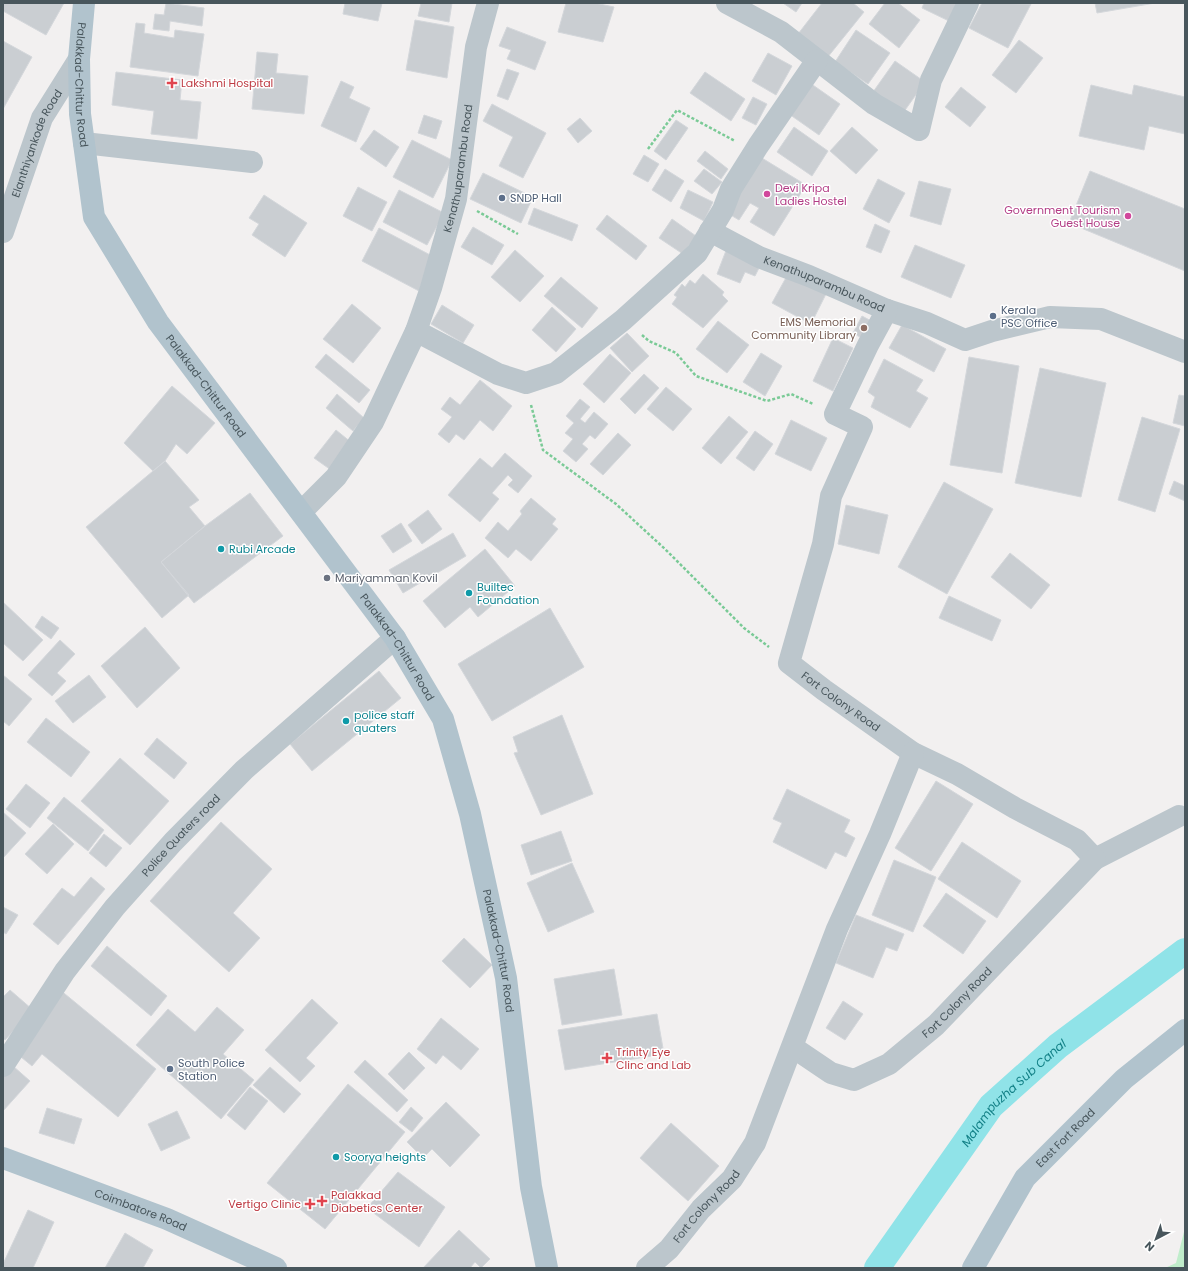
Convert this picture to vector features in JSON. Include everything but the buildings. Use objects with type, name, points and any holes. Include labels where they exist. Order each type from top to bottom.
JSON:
[{"type":"main road","name":"Palakkad-Chittur Road","points":[[84,3],[79,59],[80,114],[94,217],[158,322],[395,638],[443,719],[470,814],[506,978],[531,1187],[547,1268]]},
{"type":"main road","name":"East Fort Road","points":[[973,1268],[1025,1178],[1124,1079],[1185,1030]]},
{"type":"main road","name":"Coimbatore Road","points":[[3,1158],[167,1219],[276,1268]]},
{"type":"street","name":"Kenathuparambu Road","points":[[301,512],[336,477],[373,422],[416,331],[431,288],[456,199],[476,47],[488,3]]},
{"type":"street","points":[[727,3],[737,7],[780,32],[874,104],[919,130],[931,80],[968,3]]},
{"type":"street","name":"Elanthiyankode Road","points":[[3,232],[42,118],[79,59]]},
{"type":"street","points":[[416,331],[498,374],[526,383],[556,373],[623,320],[697,253],[723,210],[731,189],[754,152],[817,60]]},
{"type":"street","points":[[84,143],[252,162]]},
{"type":"street","name":"Kenathuparambu Road","points":[[710,231],[759,257],[809,276],[887,310],[868,345],[835,414]]},
{"type":"street","points":[[887,310],[927,323],[965,340],[992,331],[1050,317],[1101,319],[1185,352]]},
{"type":"street","points":[[790,663],[823,544],[831,496],[862,427],[835,414]]},
{"type":"street","name":"Police Quaters road","points":[[3,1066],[65,971],[115,907],[173,842],[244,770],[395,638]]},
{"type":"street","name":"Fort Colony Road","points":[[790,663],[824,690],[913,753],[956,774],[1015,808],[1077,840],[1095,859]]},
{"type":"street","name":"Fort Colony Road","points":[[647,1268],[669,1249],[701,1209],[732,1179],[756,1144],[794,1048],[837,929],[880,834],[913,753]]},
{"type":"street","name":"Fort Colony Road","points":[[794,1048],[831,1073],[854,1080],[889,1064],[936,1025],[1095,859],[1179,816]]},
{"type":"path","points":[[648,149],[677,110],[754,152]]},
{"type":"path","points":[[456,199],[518,234]]},
{"type":"path","points":[[623,320],[649,341],[676,353],[696,376],[768,401],[791,394],[835,414]]},
{"type":"path","points":[[526,383],[543,450],[616,504],[665,549],[744,628],[790,663]]},
{"type":"green space","points":[[1185,1228],[1185,1268],[1165,1268],[1176,1263]]},
{"type":"waterway","name":"Malampuzha Sub Canal","points":[[877,1268],[991,1106],[1058,1046],[1185,951]]},
{"type":"place","name":"Lakshmi Hospital","points":[[172,83]]},
{"type":"place","name":"Devi Kripa Ladies Hostel","points":[[767,194]]},
{"type":"place","name":"SNDP Hall","points":[[502,198]]},
{"type":"place","name":"Government Tourism Guest House","points":[[1128,216]]},
{"type":"place","name":"Kerala PSC Office","points":[[993,316]]},
{"type":"place","name":"EMS Memorial Community Library","points":[[864,328]]},
{"type":"place","name":"Rubi Arcade","points":[[221,549]]},
{"type":"place","name":"Mariyamman Kovil","points":[[327,578]]},
{"type":"place","name":"Builtec Foundation","points":[[469,593]]},
{"type":"place","name":"police staff quaters","points":[[346,721]]},
{"type":"place","name":"Trinity Eye Clinc and Lab","points":[[607,1058]]},
{"type":"place","name":"South Police Station","points":[[170,1069]]},
{"type":"place","name":"Soorya heights","points":[[336,1157]]},
{"type":"place","name":"Palakkad Diabetics Center","points":[[322,1201]]},
{"type":"place","name":"Vertigo Clinic","points":[[310,1204]]}]
